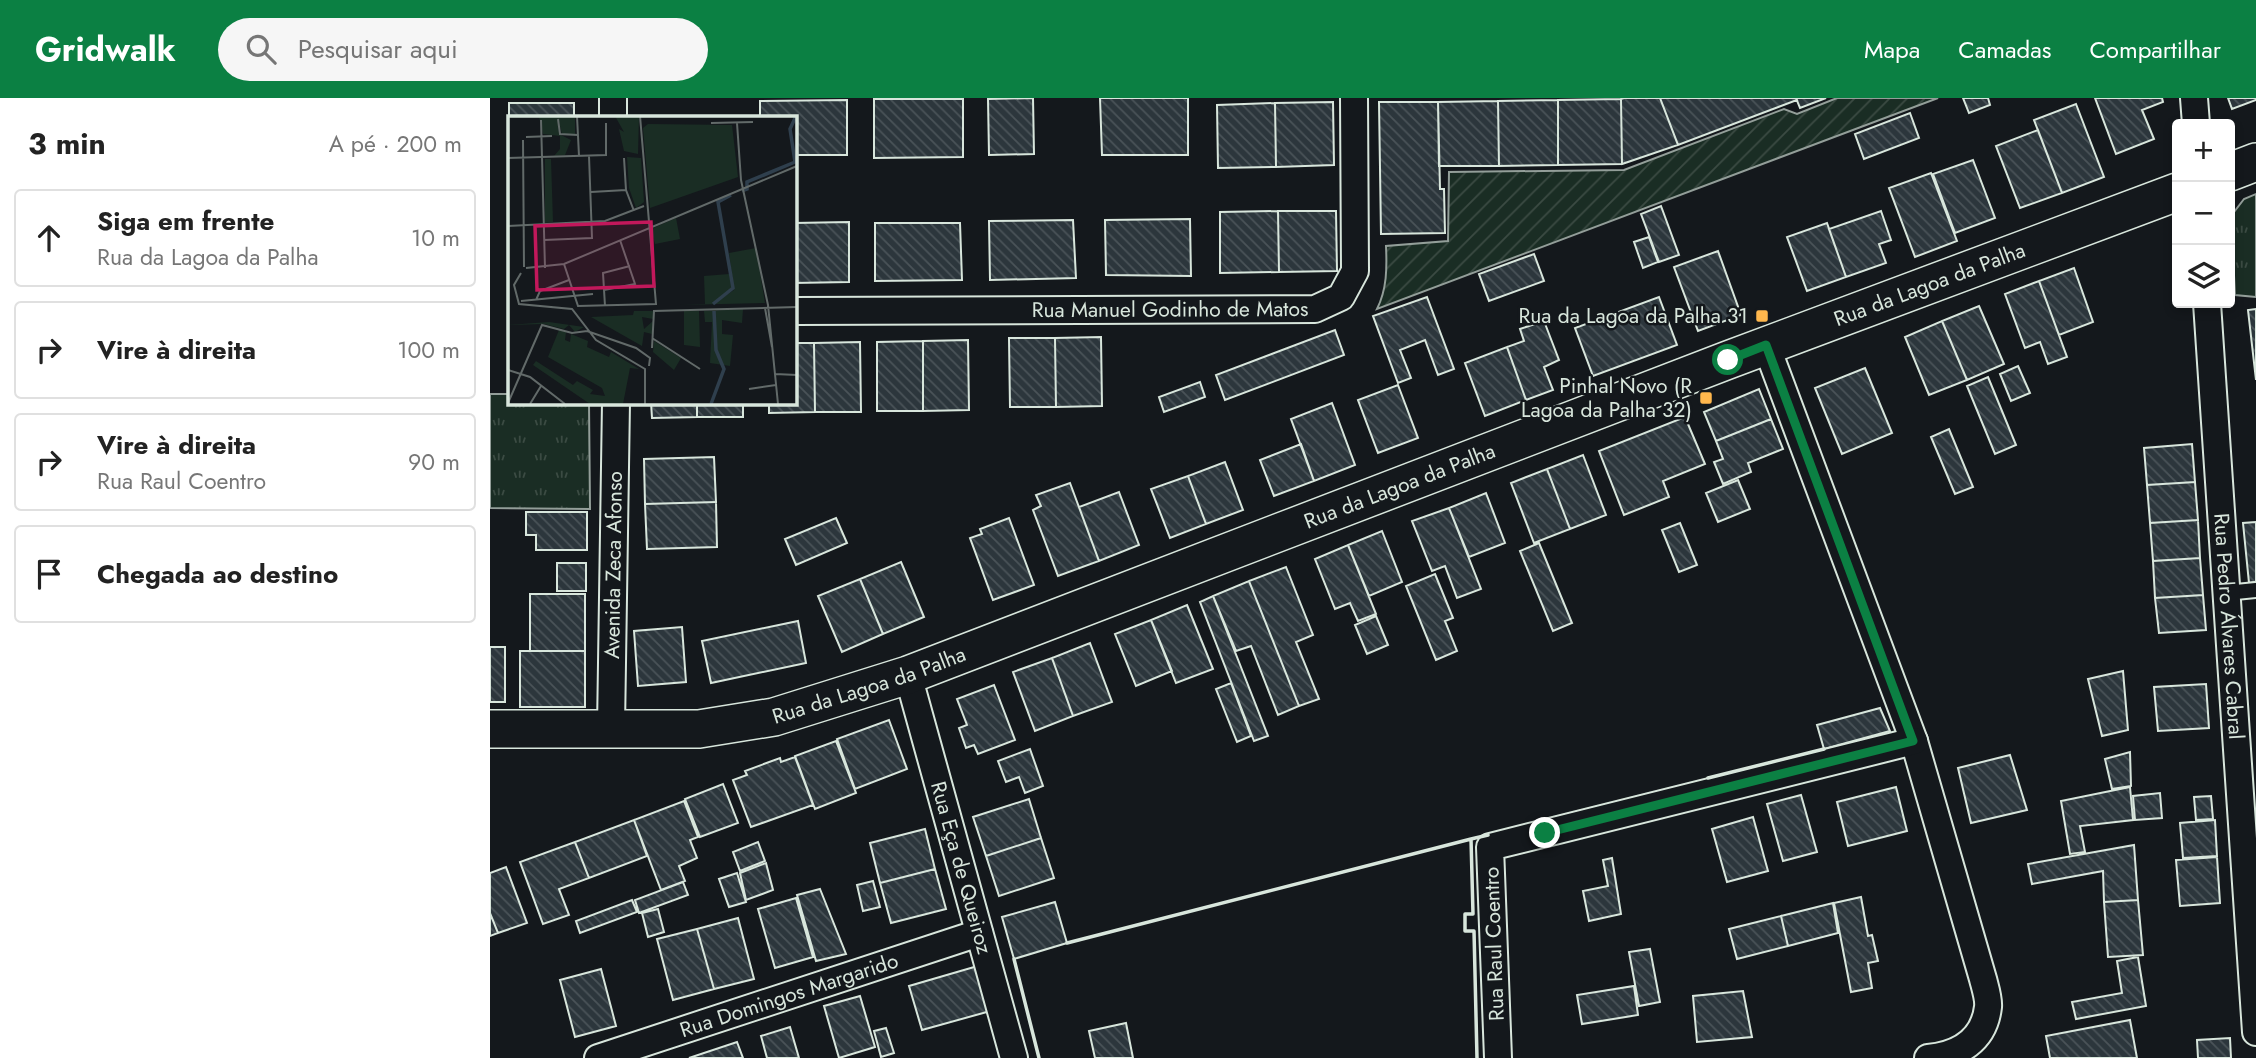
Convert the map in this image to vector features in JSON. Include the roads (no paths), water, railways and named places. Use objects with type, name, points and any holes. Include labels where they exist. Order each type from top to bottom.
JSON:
[{"type":"street","points":[[612,98],[614,116]]},
{"type":"street","name":"Rua Manuel Godinho de Matos","points":[[796,311],[1315,309],[1341,297],[1355,271],[1354,98]]},
{"type":"street","points":[[2194,98],[2196,119]]},
{"type":"street","points":[[2235,170],[2256,162]]},
{"type":"street","name":"Rua da Lagoa da Palha","points":[[490,729],[699,729],[774,717],[908,675],[1766,345],[2172,194]]},
{"type":"street","name":"Rua Pedro Álvares Cabral","points":[[2207,308],[2226,593],[2248,785],[2256,1032]]},
{"type":"street","points":[[1766,345],[1913,741],[1983,979],[1988,1006],[1980,1030],[1966,1048],[1928,1058]]},
{"type":"street","name":"Avenida Zeca Afonso","points":[[611,728],[617,404]]},
{"type":"street","name":"Rua Eça de Queiroz","points":[[908,675],[1014,1058]]},
{"type":"street","name":"Rua Raul Coentro","points":[[1498,1058],[1490,847],[1913,741]]},
{"type":"street","name":"Rua Domingos Margarido","points":[[598,1058],[979,933]]},
{"type":"lane","points":[[2226,593],[2256,590]]},
{"type":"place","name":"Rua da Lagoa da Palha 31","points":[[1762,316]]},
{"type":"place","name":"Pinhal Novo (R Lagoa da Palha 32)","points":[[1706,398]]}]
